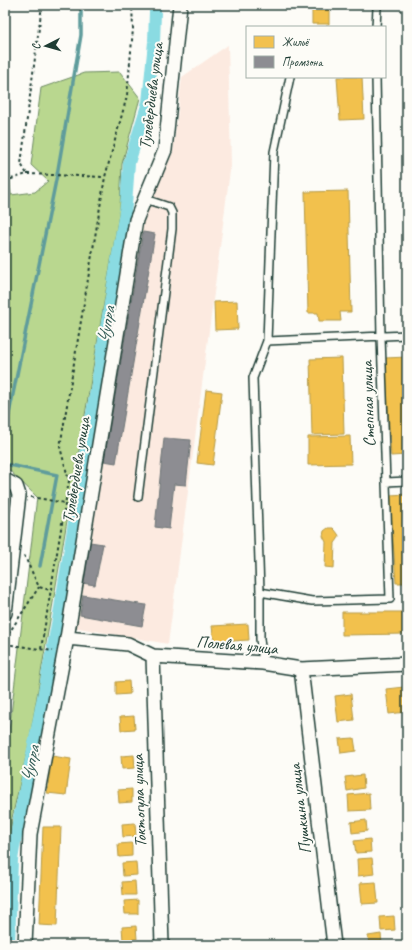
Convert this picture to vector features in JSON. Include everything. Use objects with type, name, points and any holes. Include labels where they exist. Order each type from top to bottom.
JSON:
[{"type":"street","name":"Тулебердиева улица","points":[[25,945],[30,834],[67,638],[136,220],[165,150],[180,5]]},
{"type":"street","points":[[5,480],[16,486],[19,495],[5,605]]},
{"type":"street","name":"Полевая улица","points":[[67,638],[128,644],[153,656],[263,663],[301,669],[407,664]]},
{"type":"street","name":"Токтогула улица","points":[[153,656],[162,945]]},
{"type":"street","name":"Пушкина улица","points":[[301,669],[334,945]]},
{"type":"lane","points":[[376,5],[376,26]]},
{"type":"lane","points":[[263,663],[260,639],[260,592],[253,378],[267,341],[274,152],[290,78]]},
{"type":"lane","name":"Степная улица","points":[[260,592],[312,601],[390,599],[380,337],[376,78]]},
{"type":"lane","points":[[138,497],[172,229],[172,213],[169,207],[145,199]]},
{"type":"lane","points":[[267,341],[407,335]]},
{"type":"lane","points":[[386,482],[407,481]]},
{"type":"path","points":[[27,174],[21,164],[42,5]]},
{"type":"path","points":[[5,644],[41,649],[69,481],[60,447],[105,177],[127,96],[133,29],[132,5]]},
{"type":"path","points":[[5,181],[27,174],[105,177]]},
{"type":"path","points":[[43,499],[65,503]]},
{"type":"path","points":[[24,554],[39,587]]},
{"type":"path","points":[[39,587],[50,590]]},
{"type":"path","points":[[5,639],[39,587]]},
{"type":"shaded area","points":[[228,45],[231,163],[168,644],[73,627],[143,220],[173,152],[182,77]]},
{"type":"green space","points":[[120,72],[140,98],[122,164],[120,208],[29,743],[12,818],[8,861],[5,928],[5,765],[37,497],[5,466],[5,168],[9,168],[11,195],[35,192],[48,181],[31,165],[41,88],[84,73]]},
{"type":"building: Жильё","points":[[312,5],[329,5],[329,24],[312,24]]},
{"type":"building: Жильё","points":[[337,78],[362,78],[364,119],[340,120]]},
{"type":"building: Жильё","points":[[348,191],[351,312],[340,312],[341,321],[319,321],[318,313],[308,313],[305,192]]},
{"type":"building: Жильё","points":[[237,301],[238,329],[215,330],[214,302]]},
{"type":"building: Жильё","points":[[407,357],[407,455],[391,456],[385,358]]},
{"type":"building: Жильё","points":[[342,358],[344,434],[312,435],[310,359]]},
{"type":"building: Жильё","points":[[206,390],[222,392],[213,465],[197,463]]},
{"type":"building: Жильё","points":[[350,436],[351,464],[308,465],[308,437]]},
{"type":"building: Жильё","points":[[407,494],[407,583],[396,583],[390,495]]},
{"type":"building: Жильё","points":[[328,528],[333,528],[339,536],[335,543],[334,568],[325,567],[326,542],[323,536],[324,531]]},
{"type":"building: Жильё","points":[[342,612],[407,612],[407,634],[342,635]]},
{"type":"building: Жильё","points":[[248,624],[249,640],[214,642],[212,626]]},
{"type":"building: Жильё","points":[[129,681],[130,694],[116,695],[116,682]]},
{"type":"building: Жильё","points":[[404,687],[406,712],[389,714],[386,689]]},
{"type":"building: Жильё","points":[[351,694],[354,720],[338,722],[335,696]]},
{"type":"building: Жильё","points":[[134,716],[135,729],[121,730],[120,717]]},
{"type":"building: Жильё","points":[[354,738],[356,751],[341,753],[339,739]]},
{"type":"building: Жильё","points":[[134,755],[135,768],[122,769],[121,756]]},
{"type":"building: Жильё","points":[[52,756],[71,759],[66,795],[47,793]]},
{"type":"building: Жильё","points":[[363,775],[364,788],[347,791],[345,777]]},
{"type":"building: Жильё","points":[[132,789],[132,802],[119,803],[118,790]]},
{"type":"building: Жильё","points":[[369,793],[370,810],[349,811],[348,795]]},
{"type":"building: Жильё","points":[[366,820],[367,831],[352,833],[351,822]]},
{"type":"building: Жильё","points":[[135,823],[136,836],[123,837],[122,824]]},
{"type":"building: Жильё","points":[[43,827],[61,827],[57,926],[39,925]]},
{"type":"building: Жильё","points":[[370,839],[371,852],[356,853],[354,841]]},
{"type":"building: Жильё","points":[[132,843],[132,856],[119,857],[118,844]]},
{"type":"building: Жильё","points":[[372,858],[374,874],[358,876],[357,859]]},
{"type":"building: Жильё","points":[[136,862],[137,875],[123,876],[122,863]]},
{"type":"building: Жильё","points":[[135,881],[136,895],[123,895],[122,882]]},
{"type":"building: Жильё","points":[[376,882],[378,903],[362,904],[360,883]]},
{"type":"building: Жильё","points":[[138,900],[138,914],[125,914],[124,901]]},
{"type":"building: Жильё","points":[[394,916],[395,930],[381,931],[380,917]]},
{"type":"building: Жильё","points":[[136,926],[137,939],[123,940],[122,927]]},
{"type":"building: Жильё","points":[[381,934],[382,945],[369,945],[368,936]]},
{"type":"building: Промзона","points":[[143,232],[155,234],[116,463],[104,461]]},
{"type":"building: Промзона","points":[[164,438],[191,440],[186,485],[174,484],[169,529],[155,527]]},
{"type":"building: Промзона","points":[[90,542],[103,544],[95,585],[82,583]]},
{"type":"building: Промзона","points":[[83,595],[146,605],[142,626],[80,615]]},
{"type":"waterway","points":[[5,434],[57,175],[81,35],[81,5]]},
{"type":"waterway","name":"Чупра","points":[[53,646],[126,205],[129,163],[148,102],[154,42],[155,5]]},
{"type":"waterway","points":[[5,464],[57,475],[40,566]]},
{"type":"waterway","name":"Чупра","points":[[9,945],[12,860],[51,655]]}]
